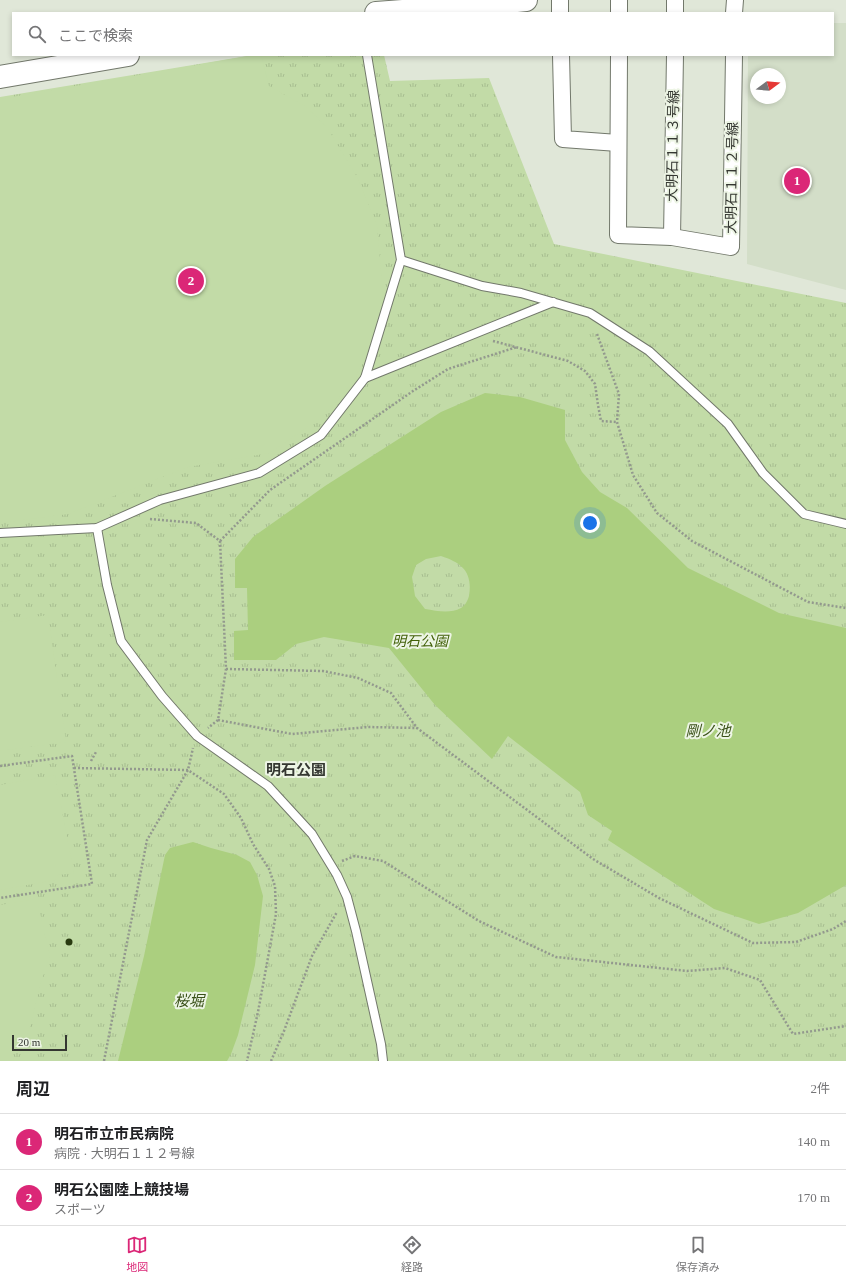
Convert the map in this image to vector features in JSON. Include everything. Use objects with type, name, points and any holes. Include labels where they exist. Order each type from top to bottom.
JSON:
[{"type":"main road","points":[[386,12],[526,0]]},
{"type":"main road","points":[[0,77],[122,56]]},
{"type":"street","points":[[560,0],[560,12]]},
{"type":"street","points":[[619,0],[619,12]]},
{"type":"street","points":[[675,0],[675,12]]},
{"type":"street","points":[[734,12],[735,0]]},
{"type":"street","points":[[561,56],[563,139],[618,143]]},
{"type":"street","name":"大明石１１２号線","points":[[618,56],[618,235],[672,237],[731,247],[734,56]]},
{"type":"street","name":"大明石１１３号線","points":[[672,237],[674,56]]},
{"type":"lane","points":[[0,533],[97,528],[160,500],[259,473],[321,435],[365,378],[401,260],[366,56]]},
{"type":"lane","points":[[401,260],[482,286],[521,293],[590,313],[649,351],[728,424],[762,473],[804,514],[846,524]]},
{"type":"lane","points":[[365,378],[553,302]]},
{"type":"lane","points":[[97,528],[107,585],[121,641],[162,696],[197,736],[268,786],[312,834],[337,875],[346,897],[356,930],[381,1044],[383,1061]]},
{"type":"path","points":[[590,313],[619,394],[617,422],[633,475],[657,513],[692,541],[808,602],[846,608]]},
{"type":"path","points":[[470,336],[568,361],[584,371],[595,384],[601,421],[617,422]]},
{"type":"path","points":[[104,1061],[147,840],[188,770],[197,736],[218,720],[226,669],[220,541],[270,490],[413,391],[448,369],[517,348]]},
{"type":"path","points":[[121,517],[196,523],[220,541]]},
{"type":"path","points":[[226,669],[323,671],[358,678],[390,693],[417,728],[594,859],[659,898],[753,942],[796,942],[833,929],[846,921]]},
{"type":"path","points":[[218,720],[292,734],[368,727],[417,728]]},
{"type":"path","points":[[91,761],[96,752]]},
{"type":"path","points":[[0,766],[72,756],[92,884],[0,898]]},
{"type":"path","points":[[74,768],[188,770],[224,794],[241,818],[253,844],[269,869],[275,886],[276,914],[258,1012],[247,1061]]},
{"type":"path","points":[[331,865],[355,856],[383,861],[479,921],[556,957],[687,971],[725,968],[760,980],[793,1034],[846,1026]]},
{"type":"path","points":[[271,1061],[312,956],[346,897]]},
{"type":"shaded area","points":[[834,23],[846,23],[846,290],[747,264],[748,56],[834,56]]},
{"type":"green space","name":"明石公園","points":[[247,56],[384,56],[390,81],[489,78],[554,244],[846,303],[846,1061],[0,1061],[0,97]]},
{"type":"green space","points":[[248,56],[261,56],[269,86],[308,108],[328,129],[357,177],[377,225],[383,295],[378,331],[354,381],[321,418],[269,453],[188,467],[68,514],[0,523],[0,99]]},
{"type":"green space","points":[[48,615],[66,742],[0,751],[0,622]]},
{"type":"green space","points":[[55,775],[74,873],[58,875],[55,880],[0,890],[0,785]]},
{"type":"green space","points":[[30,900],[38,904],[50,956],[40,985],[30,1027],[23,1045],[4,1061],[0,1061],[0,905]]},
{"type":"water","name":"剛ノ池","points":[[485,393],[520,397],[565,410],[565,440],[582,472],[600,492],[627,508],[688,568],[779,613],[846,628],[846,885],[798,913],[759,924],[714,909],[608,840],[612,831],[588,815],[580,792],[508,736],[492,759],[435,705],[389,648],[324,637],[296,644],[276,660],[234,660],[234,631],[248,630],[247,588],[235,588],[235,559],[253,537],[325,486],[441,412]],"holes":[[[441,556],[460,565],[467,575],[470,588],[467,601],[462,607],[452,611],[443,612],[425,609],[415,596],[412,577],[416,565],[426,559]]]},
{"type":"water","name":"桜堀","points":[[193,842],[237,855],[250,862],[257,875],[263,896],[255,965],[238,1035],[227,1061],[118,1061],[144,956],[165,855],[170,848]]},
{"type":"building","points":[[69,939],[72,942],[69,945],[66,942]]},
{"type":"place","name":"明石市立市民病院","points":[[797,181]]},
{"type":"place","name":"明石公園陸上競技場","points":[[191,281]]},
{"type":"district","name":"明石公園","points":[[296,770]]}]
